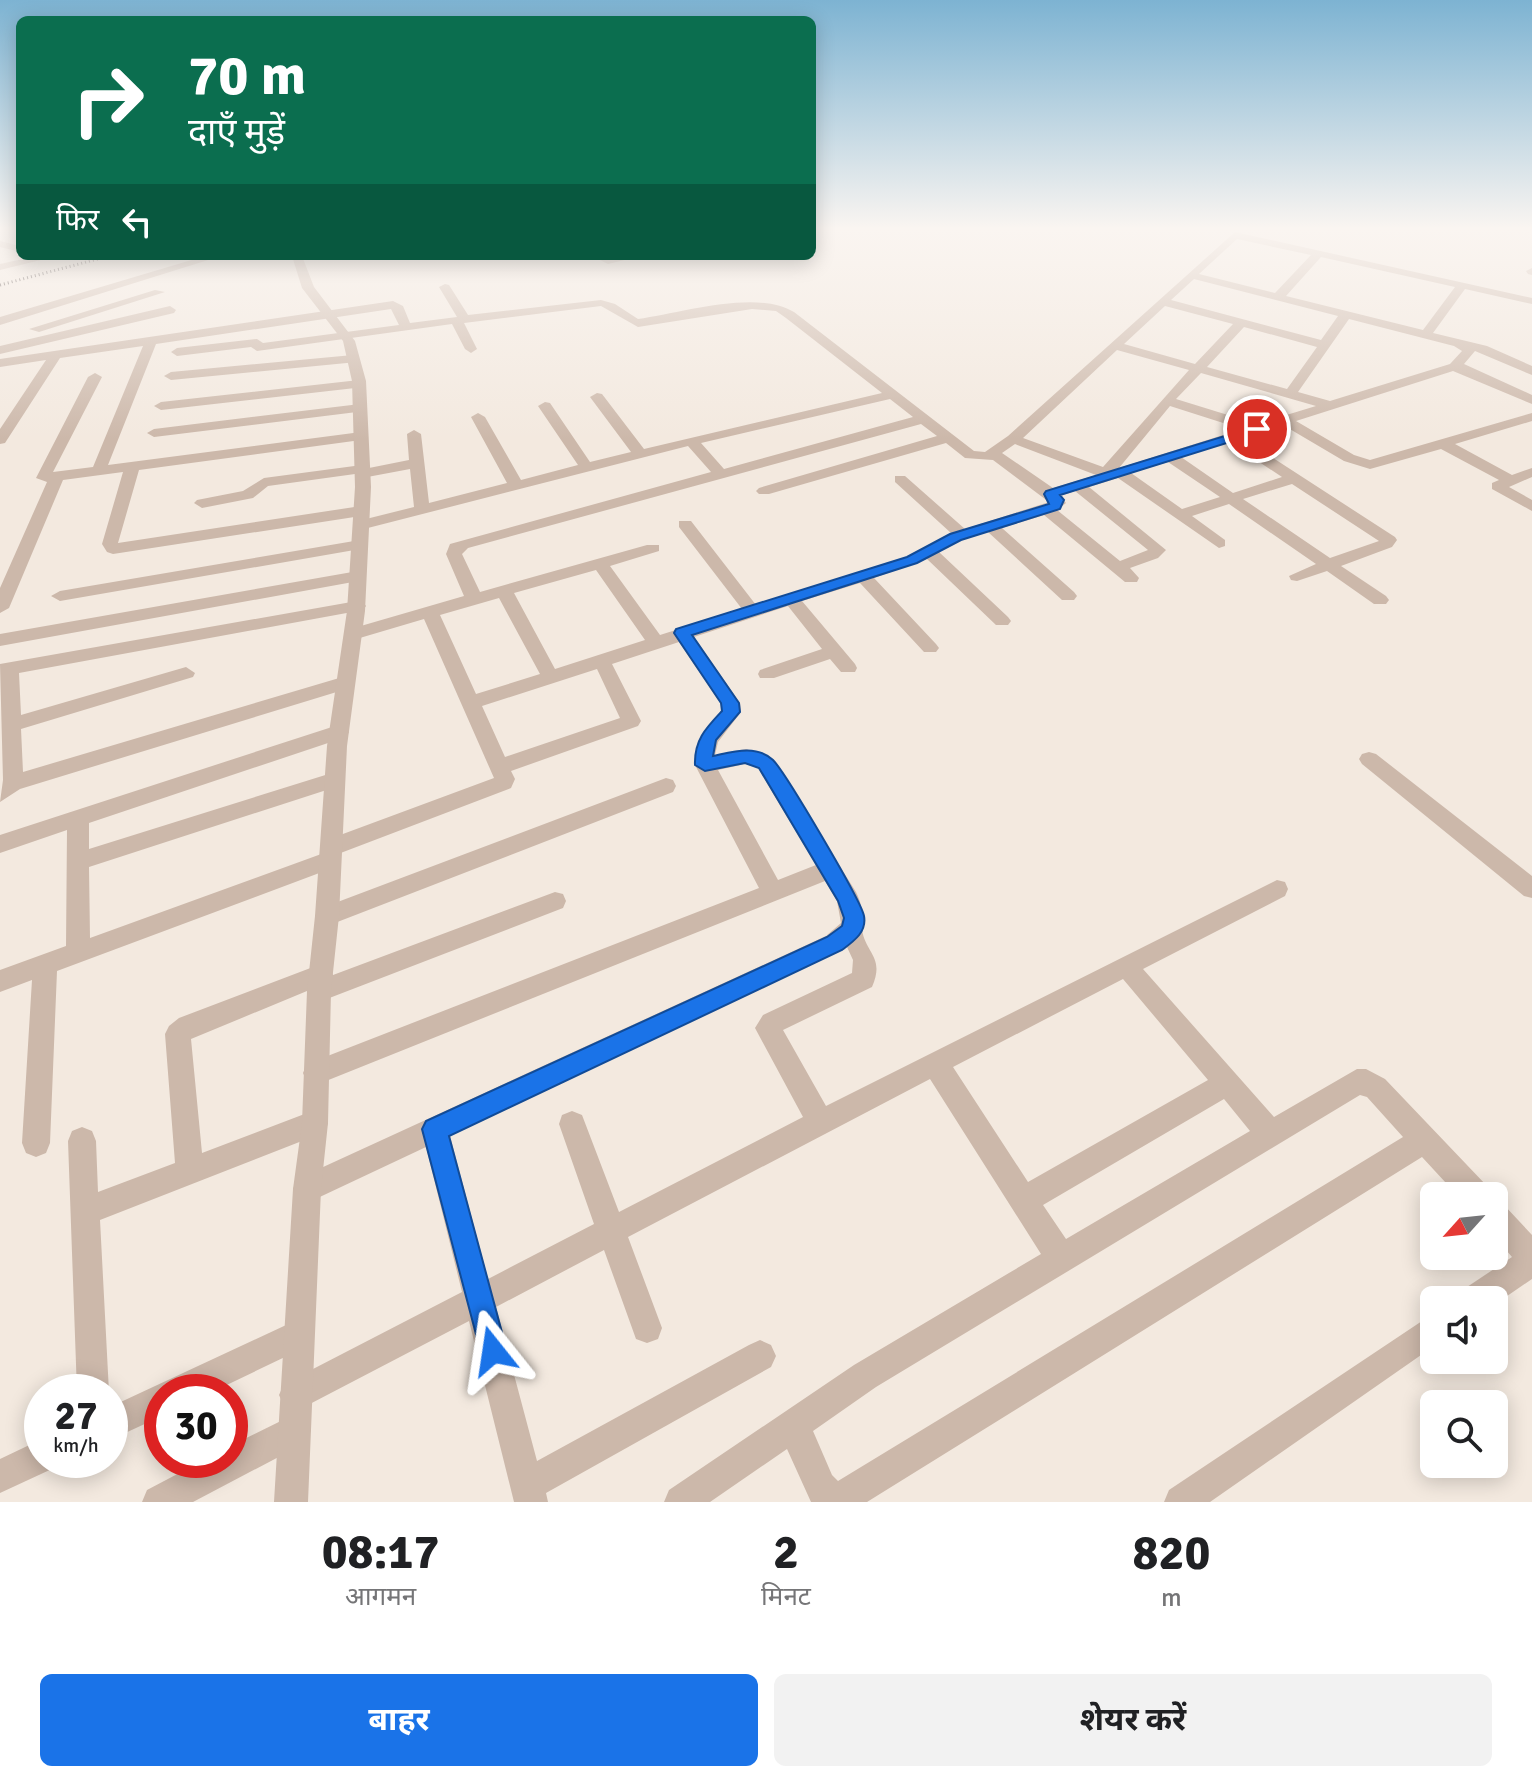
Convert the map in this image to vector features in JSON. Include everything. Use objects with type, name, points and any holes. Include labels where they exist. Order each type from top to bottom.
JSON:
[{"type":"street","points":[[0,321],[77,298]]},
{"type":"street","points":[[0,339],[138,298]]},
{"type":"street","points":[[163,298],[170,310],[175,333]]},
{"type":"street","points":[[291,1502],[307,1189],[315,1123],[320,983],[339,732],[357,606],[362,472],[359,384],[350,348],[315,298]]},
{"type":"street","points":[[450,298],[471,349]]},
{"type":"street","points":[[171,376],[252,369],[350,348],[406,328],[460,320],[606,303],[626,319],[638,323],[766,305],[790,315],[976,458],[994,454],[1013,439],[1167,298]]},
{"type":"street","points":[[1282,298],[1483,349],[1532,371]]},
{"type":"street","points":[[1426,334],[1452,298]]},
{"type":"street","points":[[1163,302],[1324,345]]},
{"type":"street","points":[[0,363],[324,311],[393,305],[399,308],[406,328]]},
{"type":"street","points":[[0,350],[170,310]]},
{"type":"street","points":[[175,333],[262,323],[324,311]]},
{"type":"street","points":[[1290,394],[1346,314]]},
{"type":"street","points":[[236,454],[262,323]]},
{"type":"street","points":[[1109,474],[1167,401],[1241,323]]},
{"type":"street","points":[[98,472],[151,341]]},
{"type":"street","points":[[177,352],[257,345],[350,348]]},
{"type":"street","points":[[1114,345],[1333,406]]},
{"type":"street","points":[[471,703],[930,553],[962,535],[1049,502],[1077,485],[1109,474],[1455,366],[1467,355],[1468,349],[1464,346]]},
{"type":"street","points":[[0,440],[55,356]]},
{"type":"street","points":[[1455,366],[1532,400]]},
{"type":"street","points":[[95,377],[41,476],[47,479],[361,436]]},
{"type":"street","points":[[161,406],[359,384]]},
{"type":"street","points":[[60,596],[258,562],[422,509],[691,441],[891,395]]},
{"type":"street","points":[[597,397],[641,455]]},
{"type":"street","points":[[1167,401],[1257,429]]},
{"type":"street","points":[[545,406],[587,468]]},
{"type":"street","points":[[154,433],[360,408]]},
{"type":"street","points":[[478,417],[516,485]]},
{"type":"street","points":[[1285,420],[1349,458],[1370,465],[1532,417]]},
{"type":"street","points":[[475,601],[454,554],[456,547],[922,419]]},
{"type":"street","points":[[414,434],[422,509]]},
{"type":"street","points":[[764,491],[947,438]]},
{"type":"street","points":[[1232,438],[1389,540],[1386,544],[1297,576]]},
{"type":"street","points":[[1013,439],[1109,474],[1180,515],[1219,543]]},
{"type":"street","points":[[691,441],[721,475]]},
{"type":"street","points":[[1443,444],[1525,476]]},
{"type":"street","points":[[994,454],[1124,572],[1158,550],[1077,485]]},
{"type":"street","points":[[1171,457],[1380,600]]},
{"type":"street","points":[[202,503],[248,495],[264,482],[417,463]]},
{"type":"street","points":[[132,467],[110,544],[113,549],[360,527]]},
{"type":"street","points":[[1525,476],[1497,486],[1532,506]]},
{"type":"street","points":[[0,608],[57,477]]},
{"type":"street","points":[[1180,515],[1294,478]]},
{"type":"street","points":[[900,479],[962,535]]},
{"type":"street","points":[[685,524],[752,611]]},
{"type":"street","points":[[990,526],[1068,596]]},
{"type":"street","points":[[353,634],[653,548]]},
{"type":"street","points":[[930,553],[1002,621]]},
{"type":"street","points":[[254,595],[258,562]]},
{"type":"street","points":[[600,564],[655,641]]},
{"type":"street","points":[[0,640],[358,576]]},
{"type":"street","points":[[863,576],[930,648]]},
{"type":"street","points":[[505,592],[550,676]]},
{"type":"street","points":[[791,599],[848,668]]},
{"type":"street","points":[[346,682],[6,788],[5,670],[357,606]]},
{"type":"street","points":[[0,981],[501,785],[505,779],[430,613]]},
{"type":"street","points":[[682,633],[730,703],[731,712],[703,748],[705,765],[773,893]]},
{"type":"street","points":[[767,674],[834,651]]},
{"type":"street","points":[[500,767],[631,721],[601,659]]},
{"type":"street","points":[[5,727],[186,673]]},
{"type":"street","points":[[0,844],[339,732]]},
{"type":"street","points":[[705,765],[746,756],[765,763],[848,899],[854,918],[851,931],[865,960],[863,979],[772,1023],[768,1028],[820,1122]]},
{"type":"street","points":[[1369,759],[1532,889]]},
{"type":"street","points":[[80,861],[335,780]]},
{"type":"street","points":[[327,916],[666,786]]},
{"type":"street","points":[[78,816],[78,951]]},
{"type":"street","points":[[316,1073],[831,869]]},
{"type":"street","points":[[295,1395],[479,1297],[1277,889]]},
{"type":"street","points":[[190,1171],[178,1034],[188,1026],[555,901]]},
{"type":"street","points":[[307,1189],[834,943],[851,931]]},
{"type":"street","points":[[36,1143],[45,963]]},
{"type":"street","points":[[1126,966],[1271,1134]]},
{"type":"street","points":[[935,1063],[1061,1258]]},
{"type":"street","points":[[681,1502],[865,1376],[1357,1082],[1366,1082],[1376,1088],[1464,1182]]},
{"type":"street","points":[[1024,1200],[1227,1083]]},
{"type":"street","points":[[87,1211],[315,1123]]},
{"type":"street","points":[[572,1124],[647,1328]]},
{"type":"street","points":[[435,1129],[529,1494],[760,1356]]},
{"type":"street","points":[[793,1424],[820,1487],[830,1498],[842,1498],[1425,1139]]},
{"type":"street","points":[[82,1141],[92,1374]]},
{"type":"street","points":[[1494,1286],[1532,1259],[1508,1231]]},
{"type":"street","points":[[215,1374],[299,1334]]},
{"type":"street","points":[[1181,1502],[1420,1338]]},
{"type":"street","points":[[159,1502],[295,1430]]},
{"type":"street","points":[[0,1476],[24,1465]]},
{"type":"route","points":[[493,1351],[435,1129],[834,943],[851,931],[854,918],[848,899],[765,763],[746,756],[705,765],[703,748],[709,737],[725,722],[731,712],[730,703],[682,633],[912,560],[955,537],[1055,506],[1058,503],[1051,494],[1257,429]]}]
